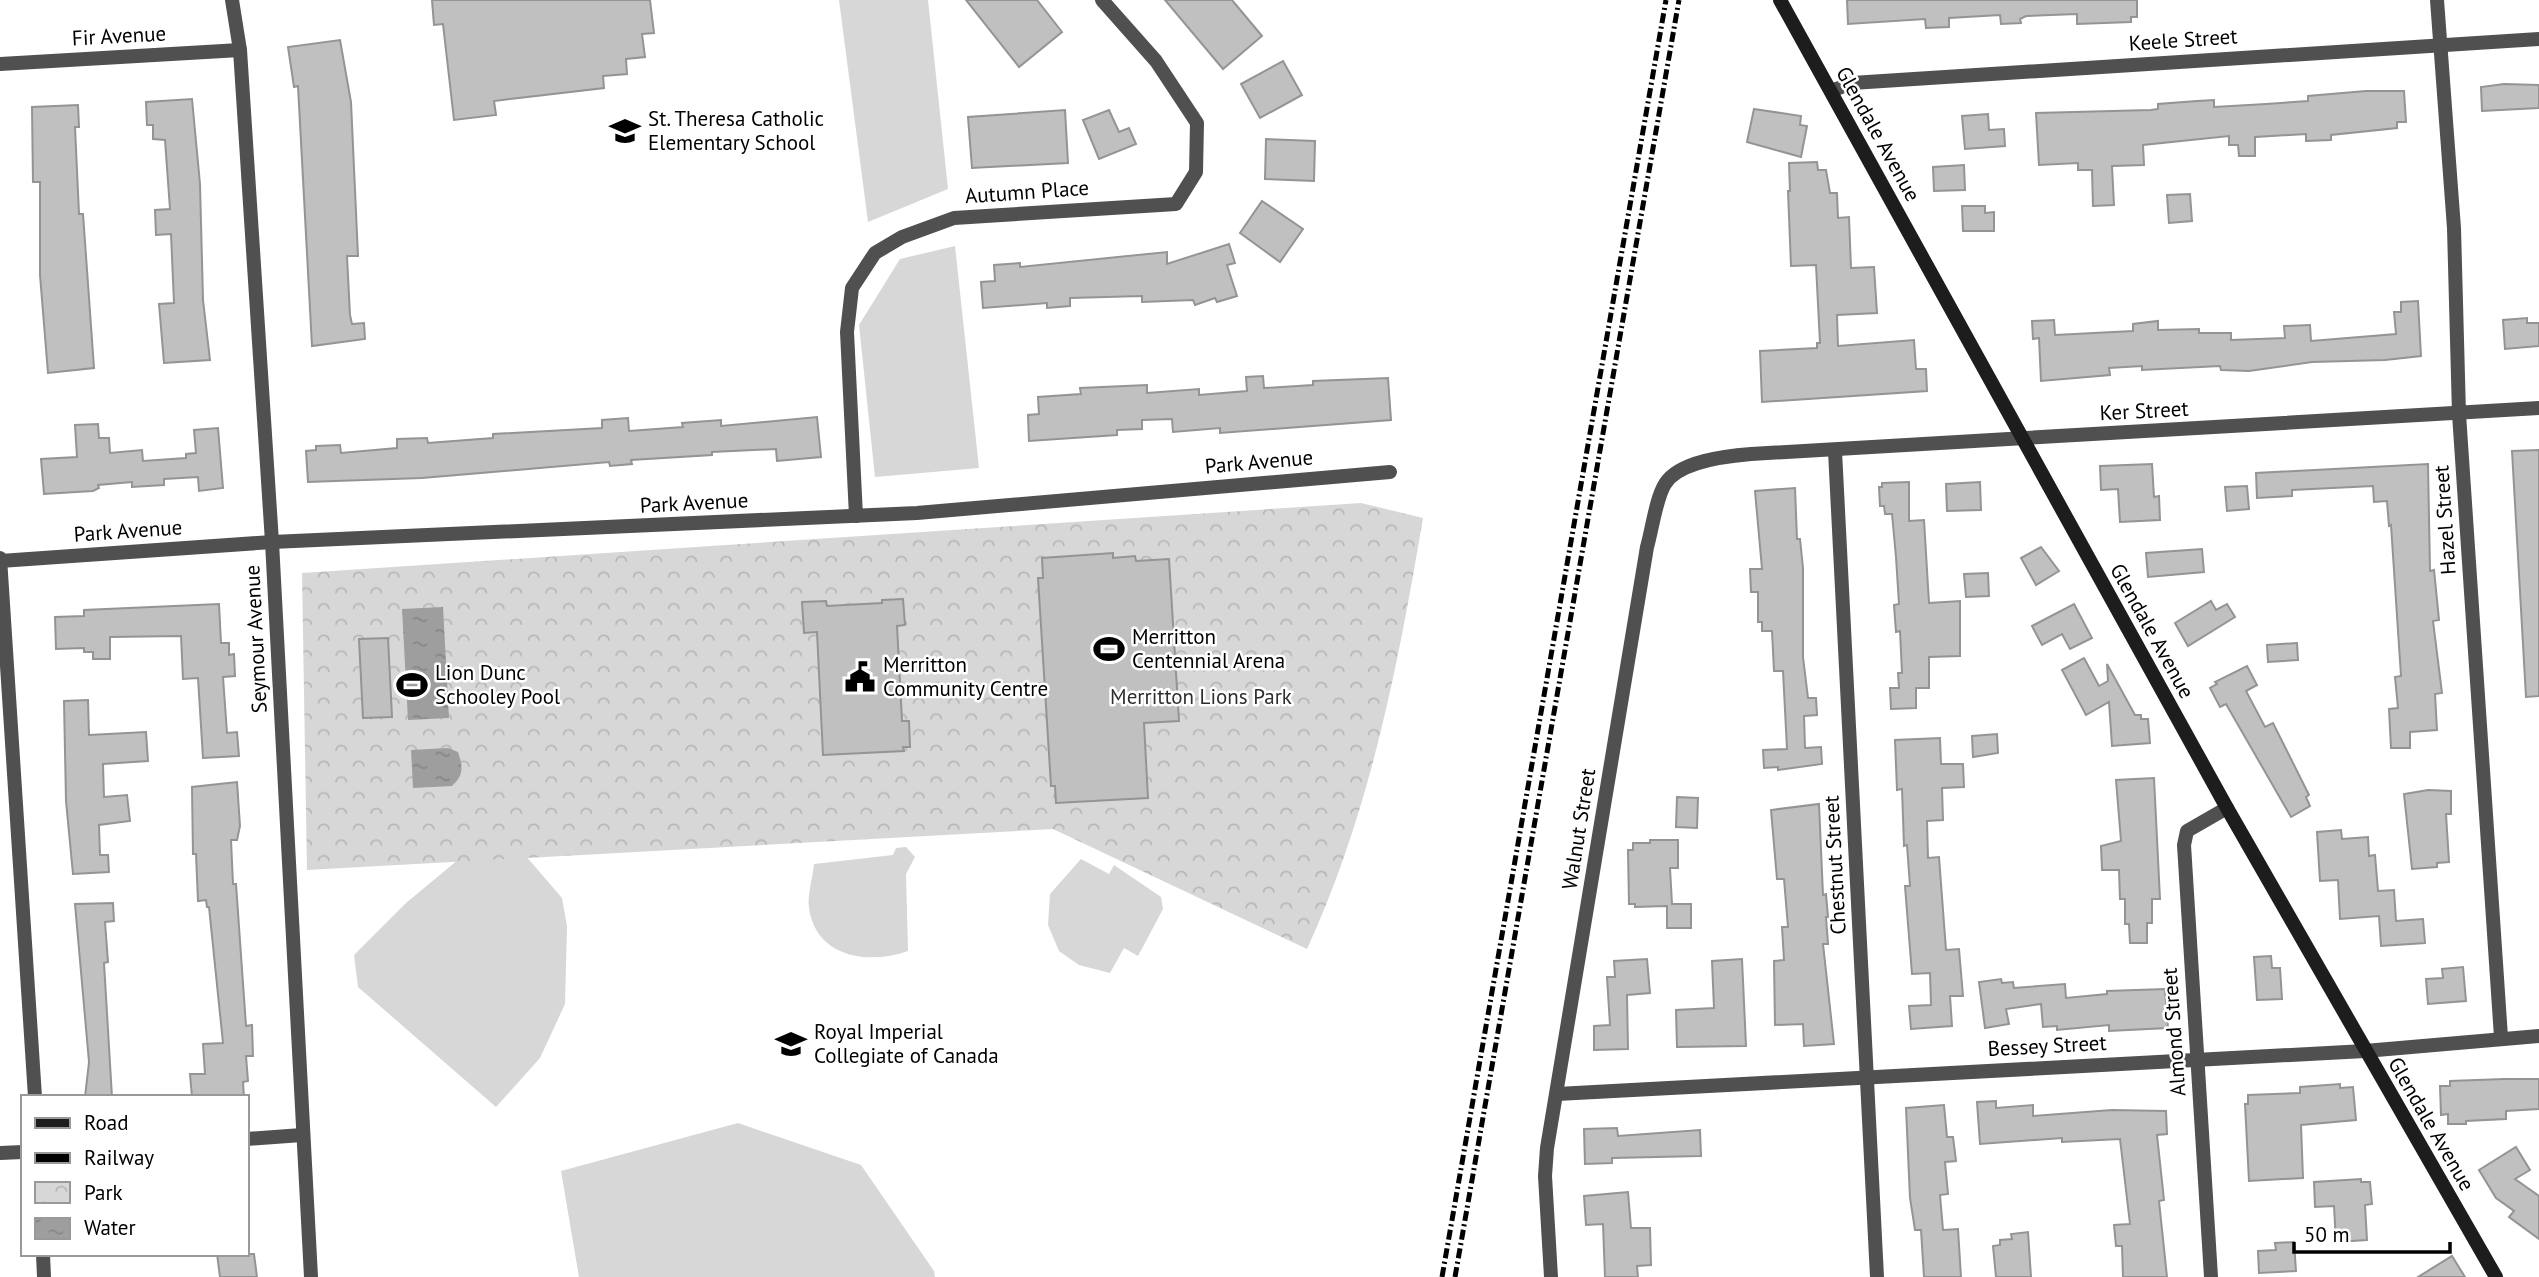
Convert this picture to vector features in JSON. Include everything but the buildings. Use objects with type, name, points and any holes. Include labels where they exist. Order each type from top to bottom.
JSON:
[{"type":"main road","name":"Glendale Avenue","points":[[1780,0],[2227,808],[2496,1277]]},
{"type":"street","name":"Seymour Avenue","points":[[232,0],[240,50],[272,542],[302,1135],[312,1277]]},
{"type":"street","name":"Autumn Place","points":[[856,516],[847,332],[852,288],[875,253],[902,237],[954,218],[1176,204],[1196,172],[1197,123],[1156,61],[1102,0]]},
{"type":"street","name":"Hazel Street","points":[[2437,0],[2454,228],[2459,414],[2501,1038]]},
{"type":"street","name":"Keele Street","points":[[1831,91],[1852,83],[2539,39]]},
{"type":"street","name":"Fir Avenue","points":[[0,64],[240,50]]},
{"type":"street","name":"Ker Street","points":[[1751,454],[2539,408]]},
{"type":"street","name":"Chestnut Street","points":[[1835,451],[1877,1277]]},
{"type":"street","name":"Walnut Street","points":[[1551,1277],[1545,1176],[1647,547],[1665,483],[1687,467],[1723,456],[1751,454]]},
{"type":"street","name":"Park Avenue","points":[[0,560],[272,542],[856,516],[1390,472]]},
{"type":"street","points":[[0,560],[35,1095]]},
{"type":"street","name":"Almond Street","points":[[2211,1277],[2184,845],[2187,831],[2227,808]]},
{"type":"street","name":"Bessey Street","points":[[1557,1094],[2365,1051],[2539,1036]]},
{"type":"street","points":[[248,1139],[302,1135]]},
{"type":"street","points":[[0,1153],[21,1152]]},
{"type":"street","points":[[43,1256],[44,1277]]},
{"type":"green space","points":[[839,0],[928,0],[948,189],[868,222]]},
{"type":"green space","points":[[955,246],[979,468],[875,477],[859,325],[900,259]]},
{"type":"green space","name":"Merritton Lions Park","points":[[1361,503],[1423,518],[1392,683],[1365,791],[1329,897],[1307,949],[1053,829],[307,870],[302,573]]},
{"type":"green space","points":[[906,847],[915,857],[906,874],[908,951],[861,957],[846,954],[822,938],[814,925],[809,908],[814,864],[893,855],[896,848]]},
{"type":"green space","points":[[525,855],[562,898],[567,926],[565,1004],[540,1058],[496,1107],[358,987],[354,955],[406,903],[459,859]]},
{"type":"green space","points":[[1081,859],[1109,874],[1114,865],[1161,897],[1163,909],[1138,956],[1124,948],[1110,973],[1079,965],[1059,951],[1048,925],[1050,894]]},
{"type":"green space","points":[[738,1123],[861,1165],[934,1271],[935,1277],[579,1277],[561,1171]]},
{"type":"water","points":[[443,607],[449,718],[408,720],[402,609]]},
{"type":"water","points":[[448,748],[458,752],[461,762],[456,782],[452,786],[413,788],[411,750]]},
{"type":"railway","points":[[1442,1277],[1666,0]]},
{"type":"railway","points":[[1455,1277],[1679,0]]},
{"type":"place","name":"St. Theresa Catholic Elementary School","points":[[625,131]]},
{"type":"place","name":"Merritton Centennial Arena","points":[[1109,649]]},
{"type":"place","name":"Merritton Community Centre","points":[[860,677]]},
{"type":"place","name":"Lion Dunc Schooley Pool","points":[[412,685]]},
{"type":"place","name":"Royal Imperial Collegiate of Canada","points":[[791,1044]]}]
